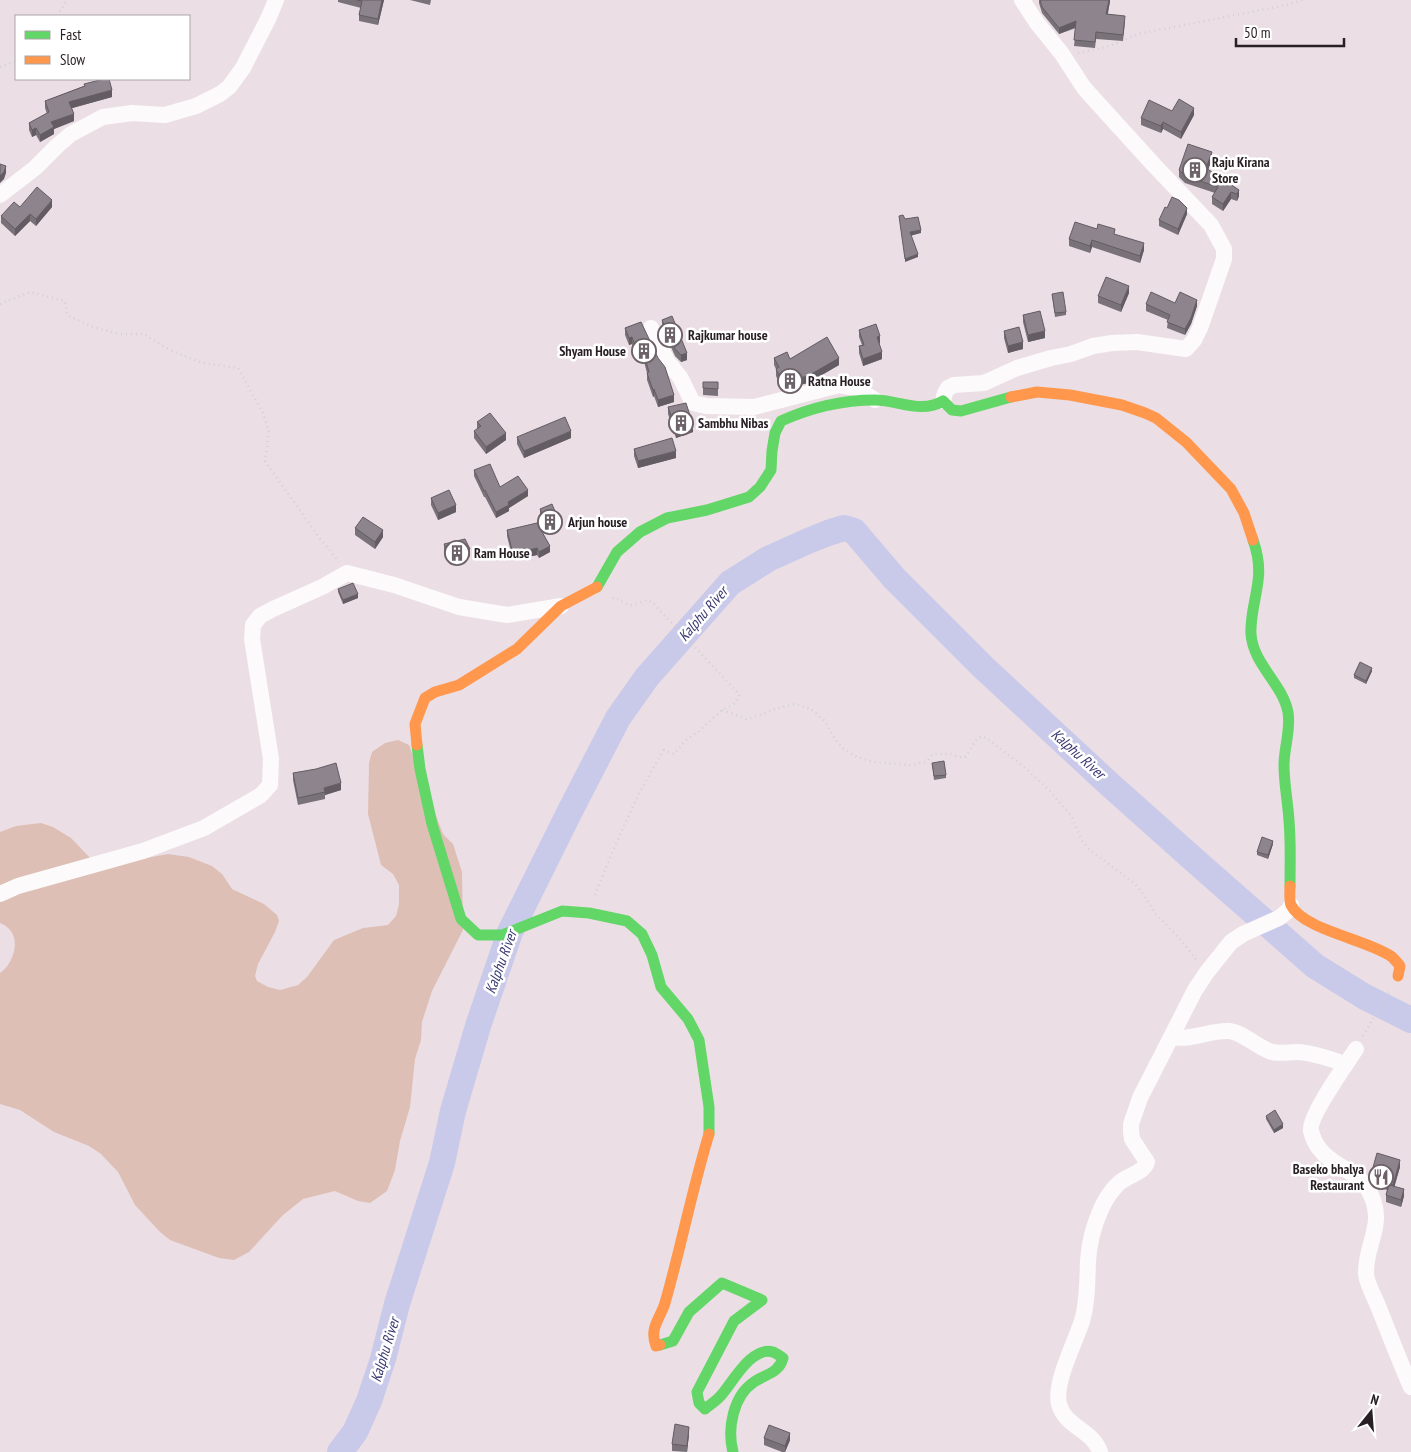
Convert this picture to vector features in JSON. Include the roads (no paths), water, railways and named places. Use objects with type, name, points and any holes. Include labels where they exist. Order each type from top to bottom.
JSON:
[{"type":"street","points":[[0,195],[34,168],[71,134],[103,117],[132,113],[164,115],[196,106],[220,94],[229,87],[244,68],[276,0]]},
{"type":"street","points":[[944,402],[945,393],[948,388],[954,385],[984,383],[1017,368],[1071,354],[1093,346],[1137,342],[1186,350],[1194,340],[1224,259],[1224,249],[1211,226],[1084,88],[1062,54],[1037,23],[1022,0]]},
{"type":"street","points":[[651,328],[666,361],[680,377],[694,403],[706,406],[754,407],[839,385],[856,388],[875,400]]},
{"type":"street","points":[[944,402],[952,410],[961,411],[1030,393],[1046,392],[1094,398],[1146,414],[1185,440],[1201,455],[1233,492],[1249,528],[1257,551],[1259,582],[1251,624],[1252,637],[1257,656],[1278,688],[1286,703],[1288,713],[1289,727],[1284,764],[1290,830],[1290,909],[1279,918],[1243,934],[1232,942],[1195,990],[1140,1098],[1131,1124],[1130,1132],[1132,1139],[1147,1162],[1146,1165],[1113,1189],[1104,1202],[1096,1220],[1090,1242],[1088,1287],[1083,1319],[1066,1365],[1058,1398],[1062,1411],[1070,1421],[1091,1437],[1100,1452]]},
{"type":"street","points":[[733,1452],[730,1434],[731,1421],[739,1402],[749,1385],[777,1371],[783,1364],[784,1358],[777,1352],[765,1350],[753,1356],[722,1395],[705,1410],[699,1404],[697,1392],[734,1321],[762,1300],[722,1283],[689,1312],[673,1341],[656,1346],[653,1338],[655,1325],[664,1306],[679,1254],[694,1180],[708,1133],[709,1107],[699,1040],[688,1019],[662,986],[652,955],[642,934],[627,921],[588,913],[562,911],[502,935],[478,935],[460,919],[432,824],[420,770],[415,724],[425,698],[435,692],[459,685],[506,658],[561,606],[597,587],[617,552],[640,532],[667,518],[707,510],[749,497],[760,487],[770,470],[775,432],[781,421],[807,410],[838,404],[875,400],[913,406],[932,406],[944,402]]},
{"type":"street","points":[[0,894],[18,886],[142,851],[204,828],[261,795],[270,785],[271,759],[252,639],[253,625],[260,616],[272,609],[322,587],[347,573],[394,584],[459,607],[507,615],[561,606]]},
{"type":"street","points":[[1291,905],[1295,912],[1319,926],[1394,958],[1400,966],[1398,976]]},
{"type":"street","points":[[1172,1037],[1203,1035],[1221,1031],[1232,1032],[1238,1033],[1267,1051],[1283,1053],[1304,1052],[1345,1065]]},
{"type":"street","points":[[1356,1048],[1314,1116],[1311,1130],[1316,1143],[1325,1156],[1356,1176],[1369,1191],[1376,1208],[1376,1228],[1369,1248],[1366,1276],[1411,1387]]},
{"type":"waterway","name":"Kalphu River","points":[[340,1452],[355,1432],[369,1401],[383,1359],[397,1304],[442,1163],[453,1111],[478,1026],[510,932],[570,811],[618,718],[647,677],[730,583],[768,559],[808,541],[844,528],[854,531],[894,578],[983,667],[1201,866],[1315,966],[1365,997],[1411,1020]]},
{"type":"place","name":"Raju Kirana Store","points":[[1195,170]]},
{"type":"place","name":"Rajkumar house","points":[[670,335]]},
{"type":"place","name":"Shyam House","points":[[644,351]]},
{"type":"place","name":"Ratna House","points":[[790,381]]},
{"type":"place","name":"Sambhu Nibas","points":[[681,423]]},
{"type":"place","name":"Arjun house","points":[[550,522]]},
{"type":"place","name":"Ram House","points":[[457,553]]},
{"type":"place","name":"Baseko bhalya Restaurant","points":[[1381,1177]]}]
